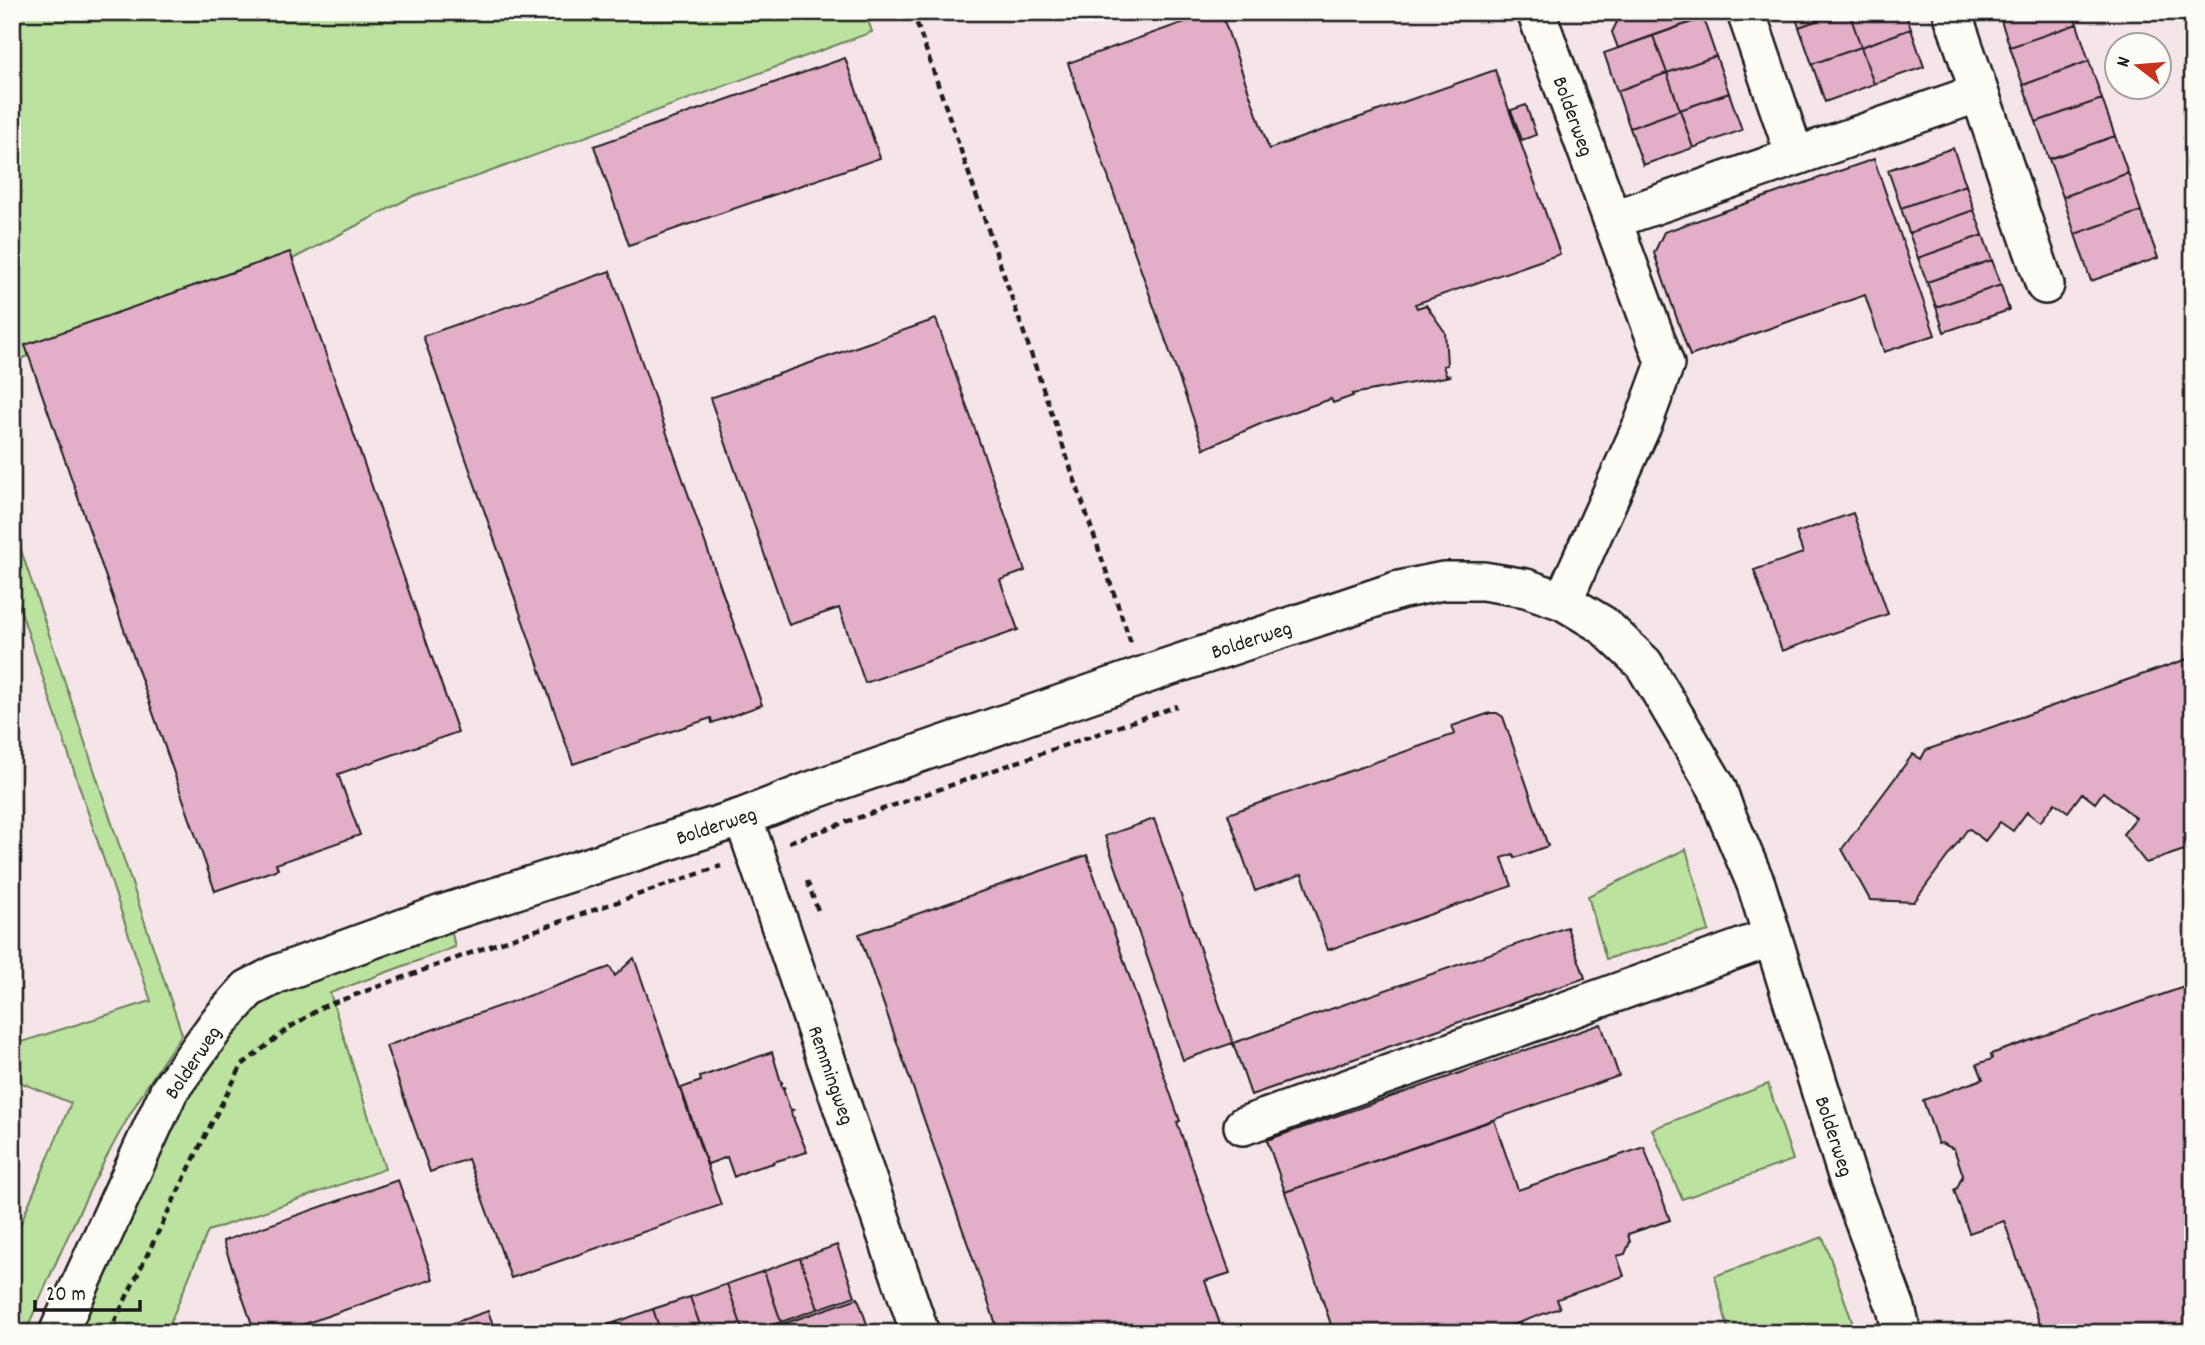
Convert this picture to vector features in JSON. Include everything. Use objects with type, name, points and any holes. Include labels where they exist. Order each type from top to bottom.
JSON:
[{"type":"street","name":"Bolderweg","points":[[1536,12],[1665,364],[1644,421],[1563,601]]},
{"type":"street","points":[[1746,12],[1795,156]]},
{"type":"street","points":[[1952,12],[2045,285]]},
{"type":"street","points":[[1612,220],[1979,93]]},
{"type":"street","name":"Bolderweg","points":[[58,1333],[169,1091],[218,1023],[248,989],[277,974],[442,914],[744,817],[810,791],[1399,590],[1443,581],[1494,582],[1526,588],[1563,601],[1603,625],[1644,664],[1717,788],[1756,884],[1848,1179],[1896,1308],[1902,1333]]},
{"type":"street","name":"Remmingweg","points":[[744,817],[920,1333]]},
{"type":"street","points":[[1243,1126],[1772,937]]},
{"type":"path","points":[[913,12],[1143,677]]},
{"type":"path","points":[[109,1333],[242,1065],[289,1028],[322,1007],[1178,705]]},
{"type":"shaded area","points":[[800,12],[2193,12],[2193,1333],[12,1333],[12,299]]},
{"type":"green space","points":[[12,12],[865,12],[872,32],[478,176],[413,196],[285,263],[23,358],[12,353]]},
{"type":"green space","points":[[12,523],[182,1034],[136,1105],[95,1179],[25,1333],[12,1333],[12,1244],[71,1103],[12,1079],[12,1045],[151,1001],[12,585]]},
{"type":"green space","points":[[1686,849],[1709,931],[1606,959],[1588,896]]},
{"type":"green space","points":[[449,920],[455,947],[330,993],[385,1169],[208,1231],[166,1333],[75,1333],[178,1103],[242,1018],[300,977]]},
{"type":"green space","points":[[1768,1084],[1793,1160],[1682,1199],[1652,1129]]},
{"type":"green space","points":[[1823,1237],[1856,1333],[1729,1333],[1715,1276]]},
{"type":"building","points":[[1213,12],[1221,12],[1269,149],[1495,70],[1560,254],[1415,304],[1417,308],[1426,305],[1445,332],[1447,365],[1443,366],[1446,375],[1451,376],[1352,394],[1353,396],[1333,403],[1331,399],[1267,421],[1204,449],[1068,63]]},
{"type":"building","points":[[1622,12],[1701,12],[1703,18],[1618,48],[1612,32]]},
{"type":"building","points":[[1794,12],[1841,12],[1799,27]]},
{"type":"building","points":[[1841,12],[1849,12],[1861,47],[1812,64],[1799,27]]},
{"type":"building","points":[[1849,12],[1905,12],[1911,29],[1861,47]]},
{"type":"building","points":[[1998,12],[2072,12],[2077,24],[2010,47]]},
{"type":"building","points":[[1703,18],[1716,56],[1667,73],[1653,36]]},
{"type":"building","points":[[2077,24],[2089,61],[2023,85],[2010,47]]},
{"type":"building","points":[[1911,29],[1924,67],[1874,84],[1861,47]]},
{"type":"building","points":[[1653,36],[1667,73],[1617,91],[1604,53]]},
{"type":"building","points":[[1861,47],[1874,84],[1825,102],[1812,64]]},
{"type":"building","points":[[1716,56],[1729,93],[1680,110],[1667,73]]},
{"type":"building","points":[[845,58],[880,158],[629,245],[594,146]]},
{"type":"building","points":[[2089,61],[2102,99],[2036,122],[2023,85]]},
{"type":"building","points":[[1667,73],[1680,110],[1630,128],[1617,91]]},
{"type":"building","points":[[1729,93],[1742,130],[1693,148],[1680,110]]},
{"type":"building","points":[[2102,99],[2115,136],[2049,159],[2036,122]]},
{"type":"building","points":[[1526,105],[1536,135],[1522,140],[1511,110]]},
{"type":"building","points":[[1680,110],[1693,148],[1643,165],[1630,128]]},
{"type":"building","points":[[2115,136],[2128,173],[2063,197],[2049,159]]},
{"type":"building","points":[[1953,148],[1966,185],[1901,208],[1888,170]]},
{"type":"building","points":[[1874,159],[1935,335],[1884,352],[1865,295],[1690,356],[1654,253],[1664,232]]},
{"type":"building","points":[[2128,173],[2141,211],[2075,234],[2063,197]]},
{"type":"building","points":[[1966,185],[1974,210],[1909,233],[1901,208]]},
{"type":"building","points":[[1974,210],[1983,235],[1918,258],[1909,233]]},
{"type":"building","points":[[2141,211],[2158,258],[2091,281],[2075,234]]},
{"type":"building","points":[[1983,235],[1992,260],[1927,282],[1918,258]]},
{"type":"building","points":[[290,252],[458,732],[338,774],[360,835],[276,864],[278,869],[215,891],[25,345]]},
{"type":"building","points":[[1992,260],[2001,285],[1936,307],[1927,282]]},
{"type":"building","points":[[610,271],[762,705],[712,723],[711,718],[573,764],[423,336]]},
{"type":"building","points":[[2001,285],[2009,310],[1944,332],[1936,307]]},
{"type":"building","points":[[936,319],[1025,571],[1000,580],[1018,630],[865,683],[839,608],[789,625],[710,398]]},
{"type":"building","points":[[1853,513],[1888,614],[1782,651],[1754,570],[1803,553],[1796,533]]},
{"type":"building","points":[[2193,657],[2193,847],[2146,863],[2123,834],[2136,818],[2103,792],[2095,803],[2082,793],[2068,812],[2055,803],[2040,822],[2027,812],[2013,831],[2000,822],[1985,841],[1970,829],[1967,830],[1914,902],[1870,900],[1842,849],[1913,754],[1921,759],[1926,750]]},
{"type":"building","points":[[1490,713],[1503,717],[1548,846],[1515,858],[1513,854],[1502,858],[1512,886],[1328,950],[1302,874],[1255,891],[1228,814],[1455,734],[1452,726]]},
{"type":"building","points":[[1154,819],[1233,1043],[1183,1060],[1105,836]]},
{"type":"building","points":[[1087,855],[1230,1273],[1205,1281],[1223,1333],[999,1333],[859,934]]},
{"type":"building","points":[[1567,927],[1585,978],[1251,1095],[1233,1043]]},
{"type":"building","points":[[634,958],[721,1205],[511,1278],[468,1159],[430,1172],[386,1046],[610,967],[615,976]]},
{"type":"building","points":[[2193,984],[2193,1333],[2043,1333],[2004,1221],[1969,1233],[1954,1190],[1963,1175],[1954,1149],[1938,1144],[1923,1100],[1983,1079],[1977,1064],[1992,1059],[1991,1054]]},
{"type":"building","points":[[1601,1024],[1619,1076],[1285,1192],[1267,1140]]},
{"type":"building","points":[[772,1052],[783,1083],[782,1088],[785,1087],[783,1089],[790,1109],[793,1110],[792,1117],[795,1118],[807,1152],[734,1177],[727,1157],[708,1166],[681,1088],[701,1081],[700,1077]]},
{"type":"building","points":[[1494,1120],[1518,1190],[1644,1147],[1670,1220],[1628,1234],[1630,1242],[1625,1254],[1617,1256],[1624,1276],[1557,1299],[1560,1308],[1490,1333],[1334,1333],[1285,1192]]},
{"type":"building","points":[[398,1180],[433,1279],[279,1333],[255,1333],[223,1241]]},
{"type":"building","points":[[837,1245],[855,1296],[818,1309],[800,1258]]},
{"type":"building","points":[[800,1258],[818,1309],[781,1322],[764,1271]]},
{"type":"building","points":[[764,1271],[781,1322],[744,1333],[727,1284]]},
{"type":"building","points":[[727,1284],[744,1333],[703,1333],[690,1297]]},
{"type":"building","points":[[690,1297],[703,1333],[661,1333],[653,1309]]},
{"type":"building","points":[[858,1298],[870,1333],[757,1333]]},
{"type":"building","points":[[653,1309],[661,1333],[620,1333],[616,1322]]},
{"type":"building","points":[[488,1311],[496,1333],[453,1333],[450,1324]]},
{"type":"building","points":[[616,1322],[620,1333],[587,1333]]}]
